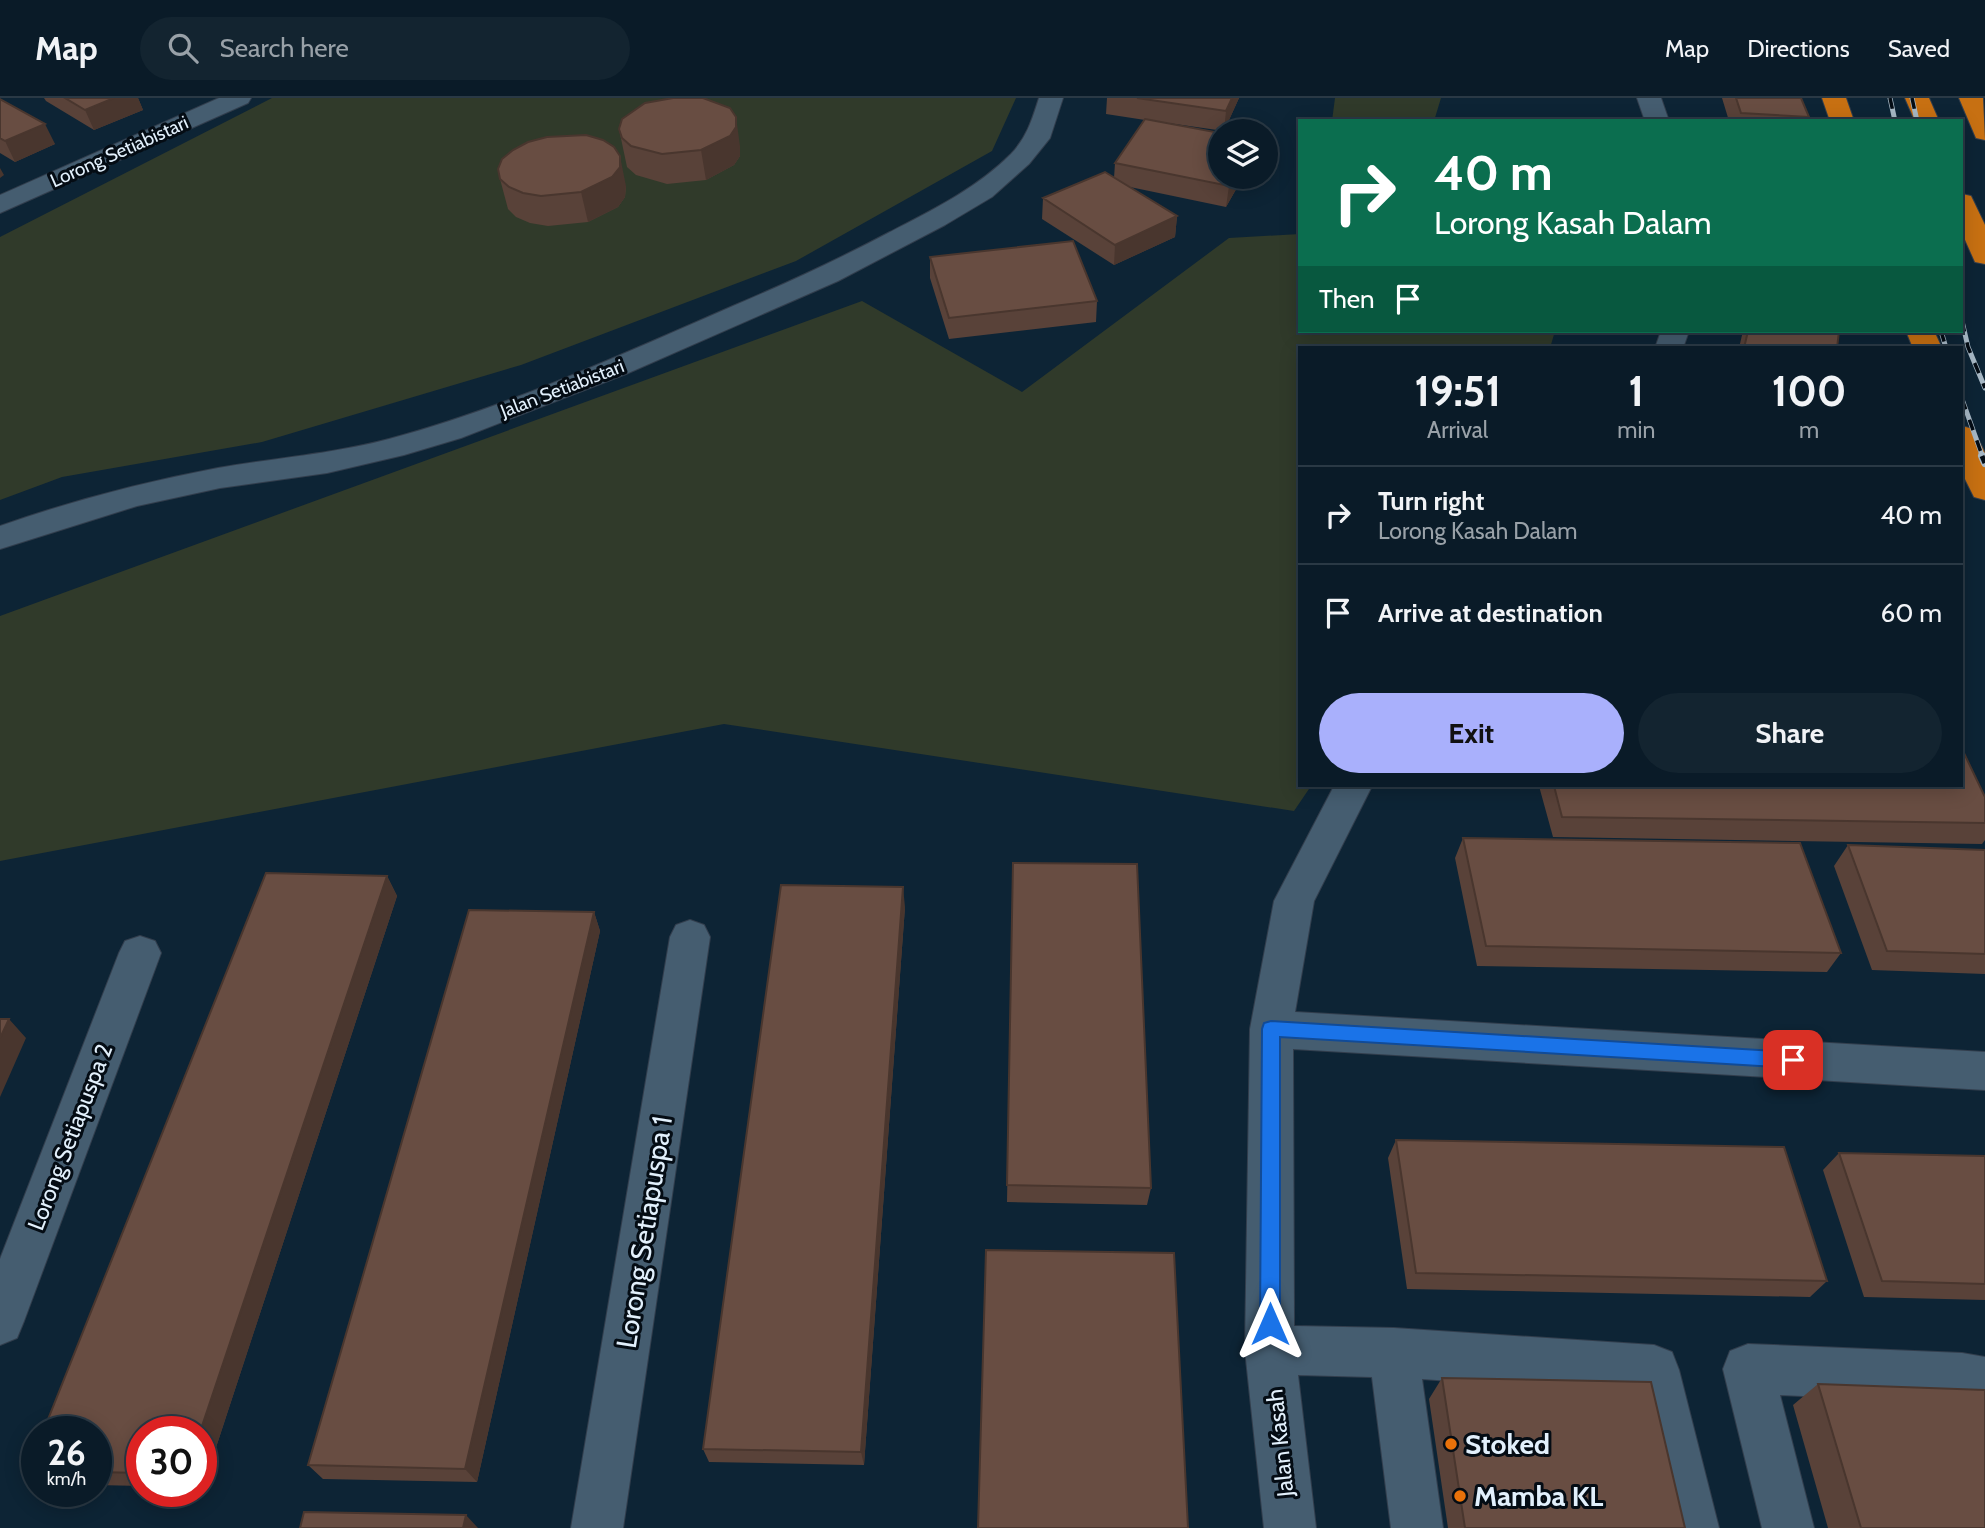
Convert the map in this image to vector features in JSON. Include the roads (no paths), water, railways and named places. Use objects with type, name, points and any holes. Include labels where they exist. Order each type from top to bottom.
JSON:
[{"type":"highway","points":[[1834,98],[1841,119]]},
{"type":"highway","points":[[1917,98],[1926,119]]},
{"type":"highway","points":[[1971,98],[1985,134]]},
{"type":"highway","points":[[1963,204],[1985,256]]},
{"type":"highway","points":[[1963,438],[1985,490]]},
{"type":"street","name":"Lorong Setiabistari","points":[[0,205],[239,98]]},
{"type":"street","name":"Jalan Setiabistari","points":[[0,537],[134,496],[220,478],[327,463],[393,448],[450,431],[616,368],[828,275],[971,198],[1020,159],[1034,142],[1041,133],[1051,98]]},
{"type":"street","points":[[1649,98],[1656,119]]},
{"type":"street","name":"Jalan Kasah","points":[[1290,1528],[1270,1350],[1271,1029],[1294,901],[1352,787]]},
{"type":"street","name":"Lorong Setiapuspa 1","points":[[597,1528],[690,937]]},
{"type":"street","name":"Lorong Setiapuspa 2","points":[[0,1321],[139,953]]},
{"type":"street","points":[[1271,1029],[1985,1071]]},
{"type":"street","points":[[1270,1350],[1394,1353],[1654,1370],[1693,1528]]},
{"type":"street","points":[[1394,1353],[1417,1528]]},
{"type":"street","points":[[1788,1528],[1748,1369],[1962,1378],[1985,1382]]},
{"type":"railway","points":[[1890,98],[1895,119]]},
{"type":"railway","points":[[1912,98],[1917,119]]},
{"type":"railway","points":[[1963,325],[1968,347],[1985,388]]},
{"type":"railway","points":[[1942,333],[1945,346]]},
{"type":"railway","points":[[1963,402],[1983,458]]},
{"type":"railway","points":[[1982,456],[1985,463]]},
{"type":"place","name":"Stoked","points":[[1451,1444]]},
{"type":"place","name":"Mamba KL","points":[[1460,1496]]}]
